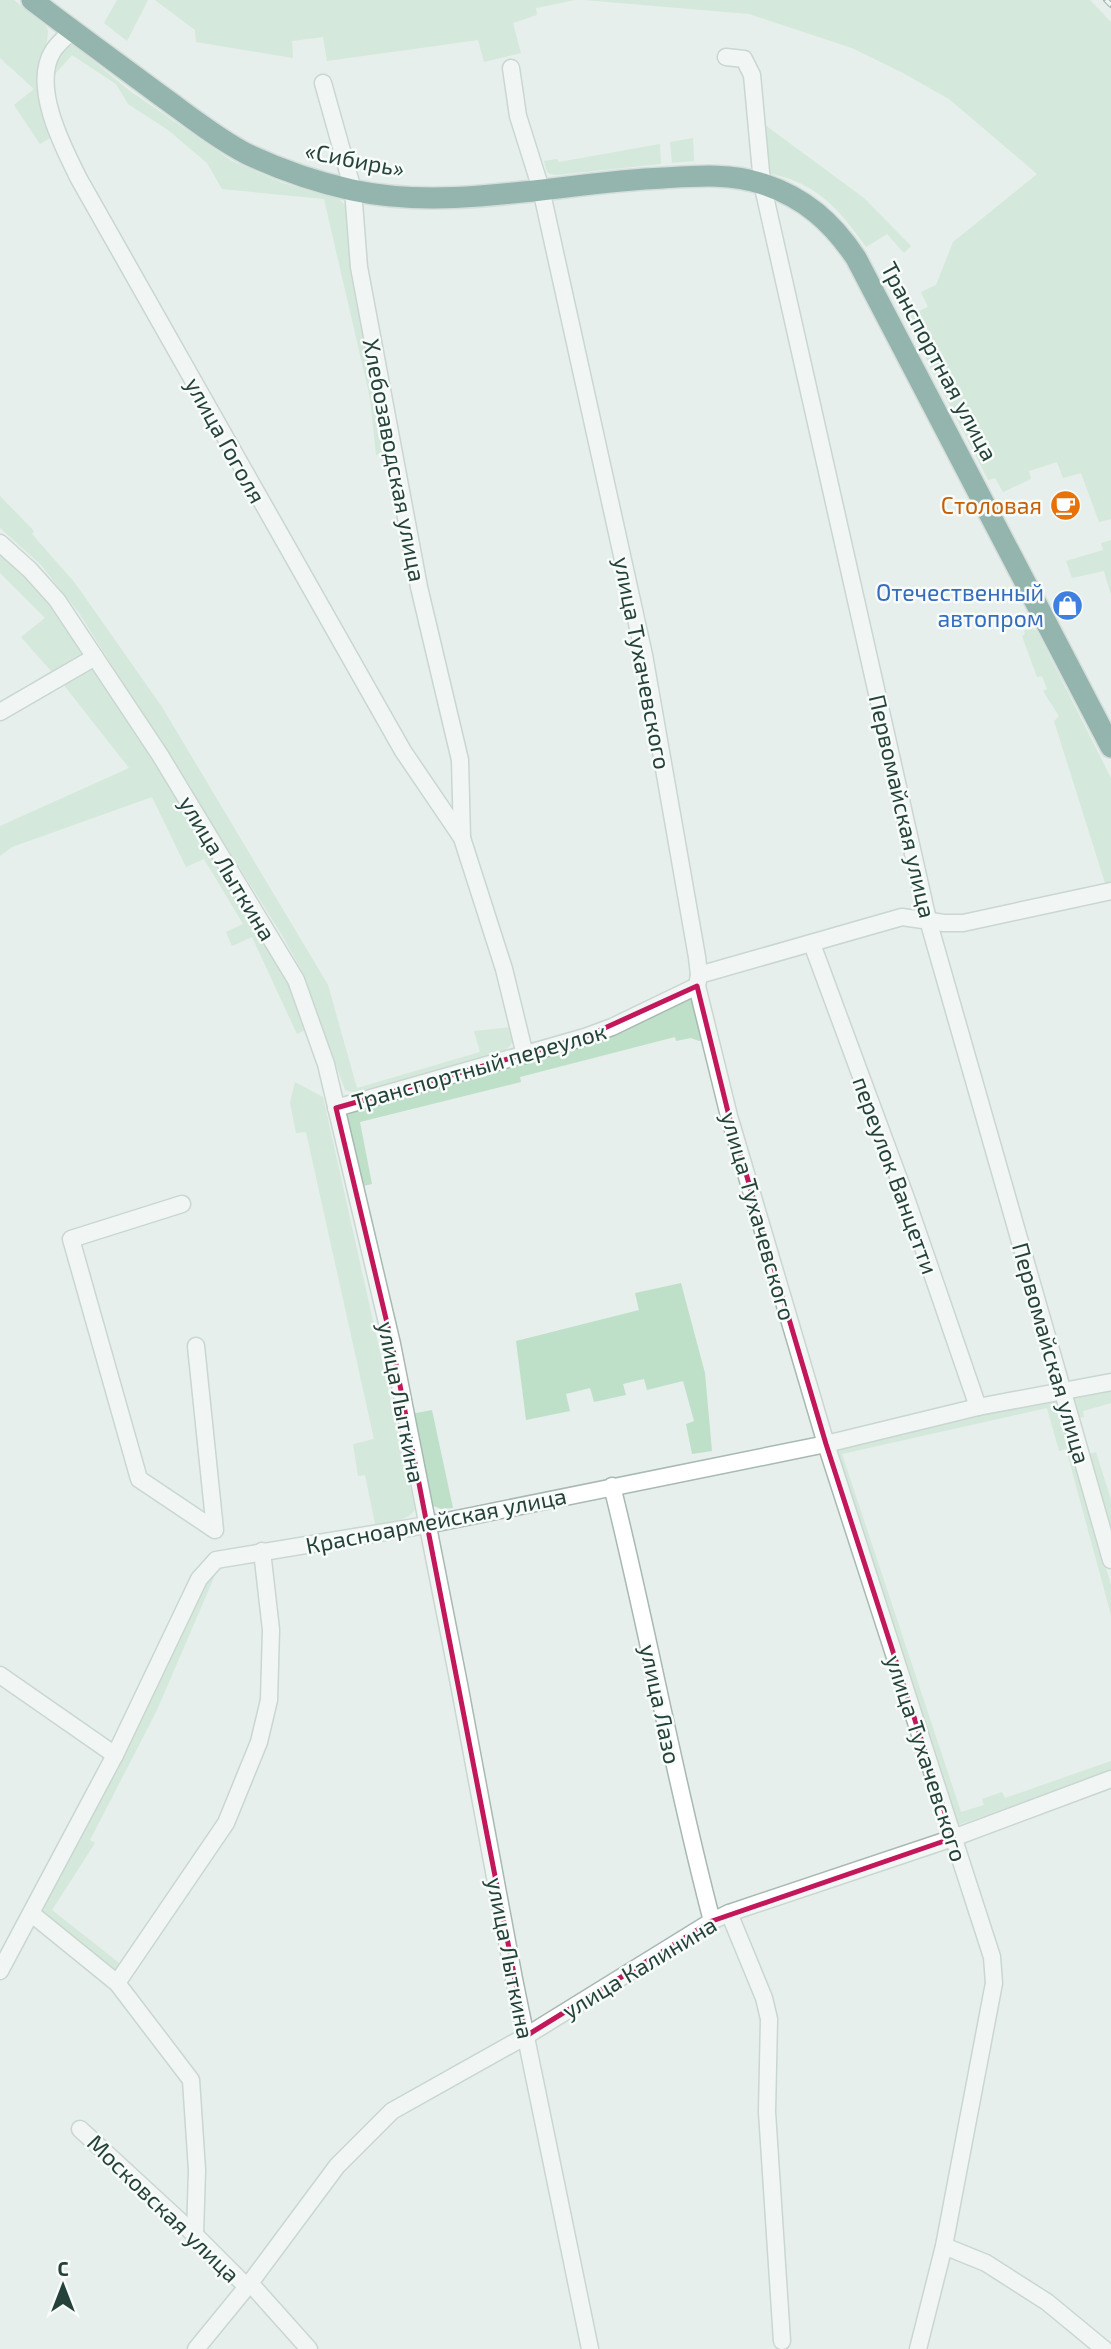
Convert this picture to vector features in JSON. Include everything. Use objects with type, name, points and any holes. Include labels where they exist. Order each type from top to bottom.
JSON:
[{"type":"highway","name":"«Сибирь»","points":[[32,0],[205,128],[244,152],[282,170],[353,190],[402,197],[442,197],[693,176],[742,178],[762,183]]},
{"type":"highway","name":"Транспортная улица","points":[[762,183],[799,200],[827,219],[856,258],[1111,747]]},
{"type":"street","name":"улица Гоголя","points":[[72,31],[53,51],[48,72],[47,102],[60,141],[246,477],[390,726],[462,838]]},
{"type":"street","name":"Первомайская улица","points":[[726,57],[744,59],[752,75],[762,183],[928,920],[1111,1560]]},
{"type":"street","name":"улица Тухачевского","points":[[511,68],[518,116],[541,189],[644,655],[698,980],[729,1116],[826,1444],[992,1957],[994,1983],[944,2246],[918,2349]]},
{"type":"street","name":"Хлебозаводская улица","points":[[323,83],[353,190],[359,267],[419,586],[460,760],[462,838]]},
{"type":"street","name":"улица Лыткина","points":[[0,543],[30,570],[57,600],[160,755],[296,980],[326,1064],[392,1344],[526,2036],[590,2349]]},
{"type":"street","points":[[0,712],[95,657]]},
{"type":"street","points":[[462,838],[504,968],[525,1055]]},
{"type":"street","name":"Транспортный переулок","points":[[336,1108],[525,1055],[612,1027],[698,980],[902,917],[963,923],[1110,896]]},
{"type":"street","name":"переулок Ванцетти","points":[[812,944],[906,1198],[978,1407]]},
{"type":"street","points":[[182,1204],[71,1239],[139,1479],[215,1530]]},
{"type":"street","points":[[0,1971],[115,1755],[199,1579],[210,1564],[224,1557],[215,1530],[196,1346]]},
{"type":"street","name":"Красноармейская улица","points":[[224,1557],[427,1525],[826,1444],[978,1407],[1111,1382]]},
{"type":"street","name":"улица Лазо","points":[[612,1486],[636,1584],[688,1831],[712,1921]]},
{"type":"street","points":[[117,1983],[226,1823],[259,1742],[269,1700],[271,1630],[262,1551]]},
{"type":"street","points":[[0,1675],[115,1755]]},
{"type":"street","name":"улица Калинина","points":[[196,2349],[248,2285],[337,2166],[392,2111],[526,2036],[729,1913],[953,1838],[1111,1779]]},
{"type":"street","points":[[729,1913],[764,1998],[769,2019],[767,2112],[782,2341]]},
{"type":"street","points":[[32,1914],[117,1983],[191,2080],[197,2170],[195,2235]]},
{"type":"street","name":"Московская улица","points":[[80,2129],[248,2285],[309,2349]]},
{"type":"street","points":[[944,2246],[986,2263],[1047,2302],[1104,2349]]},
{"type":"highlighted area","points":[[697,986],[729,1116],[826,1444],[953,1838],[712,1921],[526,2036],[392,1344],[336,1108],[585,1037]]},
{"type":"green space","points":[[0,0],[14,0],[46,26],[48,31],[39,88],[50,138],[40,144],[14,105],[34,89],[0,58]]},
{"type":"green space","points":[[117,0],[148,0],[127,41],[104,23]]},
{"type":"green space","points":[[155,0],[575,0],[536,8],[537,15],[513,23],[521,53],[484,62],[478,40],[327,61],[323,37],[292,41],[293,58],[196,42],[195,30]]},
{"type":"green space","points":[[584,0],[1090,0],[1111,22],[1111,519],[1099,522],[1081,473],[1063,478],[1057,462],[1029,471],[1031,479],[1003,492],[995,478],[988,480],[905,317],[928,307],[921,292],[936,285],[953,242],[1037,174],[949,99],[852,48],[749,14]]},
{"type":"green space","points":[[70,45],[75,46],[130,91],[232,161],[283,183],[339,199],[346,206],[352,234],[351,262],[381,413],[377,415],[383,453],[376,455],[370,398],[324,199],[222,189],[207,163],[168,130],[128,104],[116,84],[72,55],[56,73],[53,84],[61,52]]},
{"type":"green space","points":[[759,76],[765,125],[864,198],[911,246],[904,253],[887,234],[866,247],[827,200],[806,186],[769,173]]},
{"type":"green space","points":[[693,138],[694,161],[672,163],[670,142]]},
{"type":"green space","points":[[660,144],[661,164],[556,175],[547,172],[544,161],[557,159],[559,162]]},
{"type":"green space","points":[[0,496],[34,531],[32,534],[75,583],[162,707],[328,985],[357,1088],[480,1052],[474,1031],[513,1027],[513,1041],[506,1050],[497,1056],[373,1090],[355,1093],[345,1090],[303,973],[282,935],[79,613],[41,565],[0,528]]},
{"type":"green space","points":[[1111,540],[1111,595],[1104,571],[1072,578],[1066,561],[1103,550],[1101,543]]},
{"type":"green space","points":[[0,550],[54,604],[83,654],[59,671],[9,698],[51,671],[21,637],[45,618],[0,573]]},
{"type":"green space","points":[[1029,628],[1037,631],[1111,778],[1111,882],[1105,883],[1054,721],[1059,716],[1043,691],[1047,689],[1042,676],[1037,677],[1022,636]]},
{"type":"green space","points":[[93,663],[152,753],[289,982],[308,1029],[297,1034],[252,937],[232,946],[226,932],[243,924],[204,859],[186,867],[152,797],[12,847],[0,856],[0,826],[129,768],[63,684]]},
{"type":"green space","points":[[691,997],[695,998],[703,1040],[691,1038],[676,1041],[675,1037],[520,1077],[521,1082],[360,1122],[372,1184],[363,1186],[346,1115],[546,1057],[618,1031]]},
{"type":"green space","points":[[295,1082],[323,1097],[415,1509],[408,1517],[397,1521],[375,1524],[365,1475],[358,1476],[353,1444],[374,1439],[306,1132],[296,1133],[290,1103]]},
{"type":"green space","points":[[681,1283],[705,1373],[712,1451],[692,1454],[686,1424],[694,1421],[683,1381],[647,1390],[644,1379],[623,1384],[626,1395],[594,1402],[590,1388],[566,1394],[570,1411],[526,1420],[516,1341],[639,1310],[635,1293]]},
{"type":"green space","points":[[1111,1390],[1111,1403],[1083,1411],[1084,1417],[1079,1418],[1073,1397]]},
{"type":"green space","points":[[1057,1398],[1111,1585],[1111,1615],[1066,1449],[1059,1451],[1047,1408],[842,1454],[961,1812],[984,1805],[982,1799],[1002,1792],[1005,1798],[1111,1761],[1111,1770],[958,1825],[832,1447]]},
{"type":"green space","points":[[432,1410],[453,1508],[441,1509],[431,1505],[411,1414]]},
{"type":"green space","points":[[1096,1452],[1111,1500],[1111,1532],[1089,1454]]},
{"type":"green space","points":[[218,1568],[157,1710],[90,1840],[95,1843],[52,1910],[123,1966],[112,1969],[41,1912],[41,1907],[202,1584]]},
{"type":"railway","points":[[1106,0],[1111,5]]},
{"type":"place","name":"Столовая","points":[[1065,505]]},
{"type":"place","name":"Отечественный автопром","points":[[1067,605]]}]
